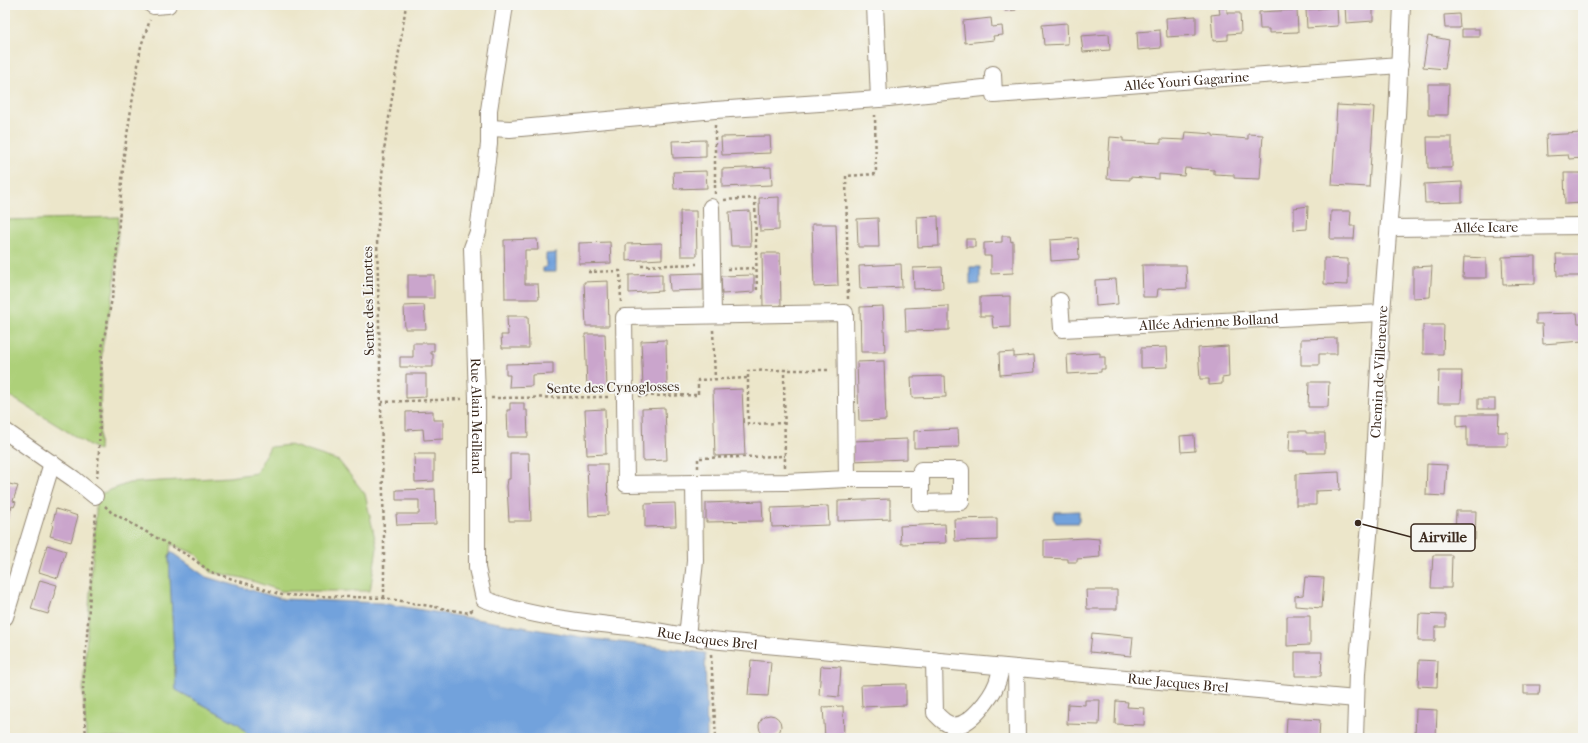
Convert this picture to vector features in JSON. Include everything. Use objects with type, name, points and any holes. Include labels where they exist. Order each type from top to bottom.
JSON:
[{"type":"street","name":"Rue Alain Meilland","points":[[484,599],[477,568],[477,398],[472,248],[478,232],[489,144],[489,110],[505,5]]},
{"type":"street","points":[[489,128],[510,129],[715,110],[877,99],[875,5]]},
{"type":"street","name":"Chemin de Villeneuve","points":[[1355,738],[1356,699],[1370,512],[1382,313],[1390,228],[1400,65],[1402,5]]},
{"type":"street","name":"Allée Youri Gagarine","points":[[877,99],[993,81],[994,95],[1400,65]]},
{"type":"street","points":[[713,204],[713,315]]},
{"type":"street","name":"Allée Icare","points":[[1390,228],[1583,226]]},
{"type":"street","name":"Allée Adrienne Bolland","points":[[1060,301],[1062,329],[1382,313]]},
{"type":"street","points":[[847,479],[846,313],[624,317],[626,484],[786,482],[847,479],[921,479]]},
{"type":"street","points":[[5,431],[52,463],[95,496]]},
{"type":"street","points":[[5,617],[52,463]]},
{"type":"street","points":[[687,637],[695,561],[696,483]]},
{"type":"street","name":"Rue Jacques Brel","points":[[484,599],[500,605],[561,618],[653,630],[710,640],[1356,699]]},
{"type":"street","points":[[934,660],[935,713],[943,722],[954,726],[963,724],[974,716],[1008,668]]},
{"type":"street","points":[[1008,668],[1017,738]]},
{"type":"path","points":[[86,738],[83,690],[96,511],[95,496],[99,451],[102,348],[114,289],[124,154],[141,46],[158,5]]},
{"type":"path","name":"Sente des Linottes","points":[[384,598],[377,239],[384,151],[406,5]]},
{"type":"path","points":[[846,313],[848,299],[846,176],[876,174],[877,99]]},
{"type":"path","points":[[715,110],[713,204],[755,198],[757,293]]},
{"type":"path","points":[[588,272],[620,271],[622,311],[624,317]]},
{"type":"path","points":[[713,315],[715,379]]},
{"type":"path","points":[[784,370],[786,482]]},
{"type":"path","points":[[784,423],[748,424],[748,371],[846,370]]},
{"type":"path","name":"Sente des Cynoglosses","points":[[380,402],[477,398],[698,395],[698,380],[748,378]]},
{"type":"path","points":[[696,483],[698,458],[785,456]]},
{"type":"path","points":[[95,496],[111,512],[189,556],[211,572],[282,595],[384,598],[469,613],[484,599]]},
{"type":"path","points":[[710,640],[716,738]]},
{"type":"green space","points":[[119,217],[114,289],[102,348],[99,451],[5,393],[5,220]]},
{"type":"green space","points":[[290,445],[339,461],[365,494],[377,548],[370,591],[282,591],[243,578],[211,572],[196,554],[171,544],[169,558],[176,690],[239,724],[251,738],[86,738],[83,690],[96,511],[95,496],[129,483],[229,477],[256,473],[270,447]]},
{"type":"water","points":[[556,253],[556,272],[543,272],[543,268],[546,267],[546,254]]},
{"type":"water","points":[[970,267],[980,267],[980,284],[970,285]]},
{"type":"water","points":[[1079,511],[1079,523],[1056,523],[1053,519],[1055,512]]},
{"type":"water","points":[[171,552],[206,577],[282,599],[381,603],[587,638],[705,653],[707,738],[251,738],[239,724],[176,690],[169,558]]},
{"type":"building","points":[[1005,5],[1015,5],[1016,10],[1005,11]]},
{"type":"building","points":[[1345,5],[1373,5],[1373,21],[1346,23]]},
{"type":"building","points":[[1337,7],[1338,26],[1307,28],[1306,10]]},
{"type":"building","points":[[1219,8],[1227,8],[1227,13],[1240,13],[1241,33],[1228,34],[1228,40],[1213,41],[1211,15],[1220,14]]},
{"type":"building","points":[[1297,10],[1298,32],[1269,33],[1269,29],[1260,29],[1259,12]]},
{"type":"building","points":[[1459,14],[1460,28],[1445,28],[1444,15]]},
{"type":"building","points":[[1196,16],[1196,35],[1167,37],[1166,18]]},
{"type":"building","points":[[991,18],[992,27],[1002,26],[1003,35],[993,36],[994,40],[965,43],[963,21]]},
{"type":"building","points":[[1067,23],[1068,44],[1044,45],[1042,25]]},
{"type":"building","points":[[1462,29],[1479,29],[1479,37],[1462,37]]},
{"type":"building","points":[[1160,30],[1161,48],[1138,50],[1137,32]]},
{"type":"building","points":[[1109,34],[1110,50],[1083,52],[1081,36]]},
{"type":"building","points":[[1428,36],[1449,40],[1445,69],[1423,67]]},
{"type":"building","points":[[1428,84],[1449,84],[1448,115],[1428,115]]},
{"type":"building","points":[[1337,105],[1374,107],[1369,187],[1332,185]]},
{"type":"building","points":[[1186,132],[1248,139],[1248,134],[1263,135],[1260,179],[1234,178],[1234,175],[1214,174],[1214,170],[1185,168],[1184,176],[1159,174],[1159,179],[1130,177],[1130,180],[1107,179],[1110,137],[1123,138],[1123,141],[1161,143],[1161,139],[1185,140]]},
{"type":"building","points":[[1583,133],[1583,158],[1569,159],[1568,155],[1547,156],[1546,135]]},
{"type":"building","points":[[770,136],[771,153],[722,155],[721,137]]},
{"type":"building","points":[[1427,137],[1452,137],[1452,168],[1428,168]]},
{"type":"building","points":[[706,140],[706,157],[673,158],[672,141]]},
{"type":"building","points":[[771,167],[772,185],[722,187],[722,169]]},
{"type":"building","points":[[706,171],[707,188],[674,189],[673,172]]},
{"type":"building","points":[[1564,173],[1581,173],[1581,184],[1583,184],[1583,188],[1581,188],[1582,203],[1565,204]]},
{"type":"building","points":[[1462,182],[1462,202],[1425,203],[1424,184]]},
{"type":"building","points":[[779,197],[779,230],[760,231],[759,198]]},
{"type":"building","points":[[1308,206],[1307,229],[1294,230],[1294,208]]},
{"type":"building","points":[[680,211],[696,211],[697,256],[681,256]]},
{"type":"building","points":[[750,211],[751,246],[731,246],[729,212]]},
{"type":"building","points":[[1331,211],[1351,211],[1350,226],[1355,226],[1354,239],[1330,239]]},
{"type":"building","points":[[938,216],[939,246],[918,247],[917,217]]},
{"type":"building","points":[[878,218],[879,247],[858,247],[857,219]]},
{"type":"building","points":[[812,224],[836,224],[838,286],[814,287]]},
{"type":"building","points":[[1002,236],[1010,236],[1011,242],[1013,241],[1013,273],[991,274],[991,256],[984,256],[984,243],[1002,242]]},
{"type":"building","points":[[1078,238],[1079,259],[1051,261],[1050,240]]},
{"type":"building","points":[[537,239],[538,250],[525,250],[525,284],[538,284],[539,299],[505,299],[504,240]]},
{"type":"building","points":[[966,239],[975,239],[975,247],[966,247]]},
{"type":"building","points":[[610,242],[611,263],[579,264],[579,243]]},
{"type":"building","points":[[662,243],[662,259],[626,261],[626,244]]},
{"type":"building","points":[[762,253],[780,253],[781,306],[763,306]]},
{"type":"building","points":[[1556,254],[1583,254],[1583,276],[1557,276]]},
{"type":"building","points":[[1535,256],[1535,284],[1503,285],[1502,257]]},
{"type":"building","points":[[1464,257],[1486,258],[1486,278],[1463,278]]},
{"type":"building","points":[[1324,258],[1348,259],[1348,285],[1324,284]]},
{"type":"building","points":[[901,264],[902,287],[860,289],[859,266]]},
{"type":"building","points":[[1142,265],[1186,265],[1187,288],[1158,289],[1157,297],[1143,297]]},
{"type":"building","points":[[1432,266],[1430,297],[1413,298],[1413,267]]},
{"type":"building","points":[[942,267],[943,288],[914,289],[913,268]]},
{"type":"building","points":[[703,273],[703,290],[670,291],[669,274]]},
{"type":"building","points":[[662,274],[662,291],[629,293],[629,275]]},
{"type":"building","points":[[408,275],[434,275],[434,298],[408,298]]},
{"type":"building","points":[[754,275],[754,292],[722,294],[721,276]]},
{"type":"building","points":[[1116,279],[1118,304],[1096,306],[1095,280]]},
{"type":"building","points":[[608,281],[609,326],[586,326],[584,282]]},
{"type":"building","points":[[1010,296],[1010,327],[993,328],[992,316],[980,316],[980,297]]},
{"type":"building","points":[[424,305],[426,329],[405,329],[404,306]]},
{"type":"building","points":[[883,306],[885,352],[861,352],[860,307]]},
{"type":"building","points":[[949,306],[949,330],[906,331],[905,308]]},
{"type":"building","points":[[1577,313],[1578,323],[1583,323],[1583,341],[1543,344],[1542,324],[1536,324],[1536,314]]},
{"type":"building","points":[[507,316],[528,316],[529,348],[502,348],[501,335],[508,335]]},
{"type":"building","points":[[1423,325],[1444,325],[1443,354],[1423,354]]},
{"type":"building","points":[[585,334],[605,334],[607,387],[587,388]]},
{"type":"building","points":[[1337,338],[1337,354],[1319,354],[1319,365],[1301,365],[1301,339]]},
{"type":"building","points":[[666,340],[667,386],[643,387],[641,341]]},
{"type":"building","points":[[413,343],[434,343],[434,351],[431,351],[431,354],[433,354],[433,367],[400,367],[400,357],[413,357]]},
{"type":"building","points":[[1228,346],[1229,377],[1222,378],[1222,384],[1209,385],[1209,379],[1200,379],[1198,348]]},
{"type":"building","points":[[1167,347],[1168,367],[1141,368],[1141,348]]},
{"type":"building","points":[[1014,352],[1014,357],[1034,355],[1035,372],[1000,375],[999,353]]},
{"type":"building","points":[[1100,353],[1100,357],[1105,357],[1105,369],[1101,369],[1101,372],[1068,374],[1067,355]]},
{"type":"building","points":[[884,361],[886,420],[859,421],[857,362]]},
{"type":"building","points":[[553,363],[553,374],[532,375],[532,386],[509,387],[510,375],[506,375],[506,364]]},
{"type":"building","points":[[1439,371],[1462,371],[1461,403],[1438,403]]},
{"type":"building","points":[[406,374],[426,374],[426,397],[406,398]]},
{"type":"building","points":[[945,376],[946,397],[912,398],[911,377]]},
{"type":"building","points":[[1309,382],[1329,382],[1328,407],[1308,407]]},
{"type":"building","points":[[742,389],[745,455],[715,456],[713,390]]},
{"type":"building","points":[[1478,399],[1495,399],[1495,409],[1478,409]]},
{"type":"building","points":[[510,403],[524,403],[524,410],[527,410],[528,437],[508,437],[507,410],[510,410]]},
{"type":"building","points":[[665,408],[667,460],[643,461],[642,409]]},
{"type":"building","points":[[605,409],[606,454],[587,455],[585,410]]},
{"type":"building","points":[[433,411],[433,420],[443,420],[443,439],[424,440],[423,429],[406,430],[406,412]]},
{"type":"building","points":[[1457,414],[1499,414],[1498,432],[1508,432],[1508,446],[1467,446],[1467,426],[1457,427]]},
{"type":"building","points":[[958,429],[959,447],[914,448],[914,431]]},
{"type":"building","points":[[1290,431],[1325,433],[1325,453],[1289,451]]},
{"type":"building","points":[[1194,435],[1195,451],[1181,452],[1180,436]]},
{"type":"building","points":[[907,439],[907,459],[852,461],[852,441]]},
{"type":"building","points":[[510,453],[529,453],[531,521],[509,521],[507,486],[508,479],[510,479]]},
{"type":"building","points":[[414,454],[434,454],[434,481],[415,482]]},
{"type":"building","points":[[587,464],[607,464],[608,515],[589,516]]},
{"type":"building","points":[[1427,464],[1447,465],[1445,496],[1426,495]]},
{"type":"building","points":[[1339,472],[1340,490],[1316,491],[1316,505],[1296,505],[1296,474]]},
{"type":"building","points":[[5,483],[18,486],[13,501],[16,502],[14,507],[12,506],[7,521],[5,520]]},
{"type":"building","points":[[435,489],[436,524],[397,525],[396,514],[419,514],[419,500],[396,500],[396,490]]},
{"type":"building","points":[[890,499],[890,519],[838,521],[838,501]]},
{"type":"building","points":[[762,501],[763,521],[706,522],[706,503]]},
{"type":"building","points":[[675,503],[676,526],[645,527],[645,504]]},
{"type":"building","points":[[828,506],[829,525],[772,527],[771,508]]},
{"type":"building","points":[[56,509],[78,516],[71,542],[50,536]]},
{"type":"building","points":[[1456,511],[1476,511],[1475,540],[1455,539]]},
{"type":"building","points":[[997,518],[997,540],[955,541],[954,519]]},
{"type":"building","points":[[945,524],[946,543],[901,544],[900,526]]},
{"type":"building","points":[[1087,538],[1099,539],[1100,557],[1077,559],[1077,562],[1068,562],[1068,559],[1044,558],[1044,540]]},
{"type":"building","points":[[47,545],[66,551],[58,578],[39,572]]},
{"type":"building","points":[[1433,555],[1452,555],[1451,588],[1431,588]]},
{"type":"building","points":[[1305,577],[1324,578],[1322,608],[1295,606],[1295,596],[1303,595]]},
{"type":"building","points":[[40,580],[57,585],[48,614],[31,609]]},
{"type":"building","points":[[1086,590],[1117,590],[1117,609],[1087,609]]},
{"type":"building","points":[[1419,614],[1446,615],[1446,627],[1435,627],[1435,641],[1418,641]]},
{"type":"building","points":[[1287,616],[1310,616],[1310,645],[1287,646]]},
{"type":"building","points":[[1092,633],[1133,637],[1131,656],[1090,652]]},
{"type":"building","points":[[1295,652],[1322,652],[1321,676],[1295,676]]},
{"type":"building","points":[[751,660],[771,662],[768,696],[748,695]]},
{"type":"building","points":[[1419,660],[1438,661],[1437,687],[1418,686]]},
{"type":"building","points":[[821,666],[841,667],[839,697],[819,695]]},
{"type":"building","points":[[906,684],[906,705],[862,707],[861,685]]},
{"type":"building","points":[[1524,685],[1540,685],[1539,694],[1524,694]]},
{"type":"building","points":[[1085,700],[1100,700],[1099,725],[1067,724],[1068,704],[1085,705]]},
{"type":"building","points":[[1116,701],[1128,702],[1127,707],[1145,708],[1144,725],[1115,724]]},
{"type":"building","points":[[843,706],[844,737],[825,738],[823,707]]},
{"type":"building","points":[[1416,709],[1437,710],[1436,738],[1415,738]]},
{"type":"building","points":[[770,715],[778,718],[781,726],[778,734],[770,737],[762,734],[759,726],[762,718]]},
{"type":"building","points":[[1287,718],[1320,720],[1319,738],[1286,736]]},
{"type":"building","points":[[1057,736],[1077,737],[1077,738],[1057,738]]},
{"type":"place","name":"Airville","points":[[1358,523]]}]
